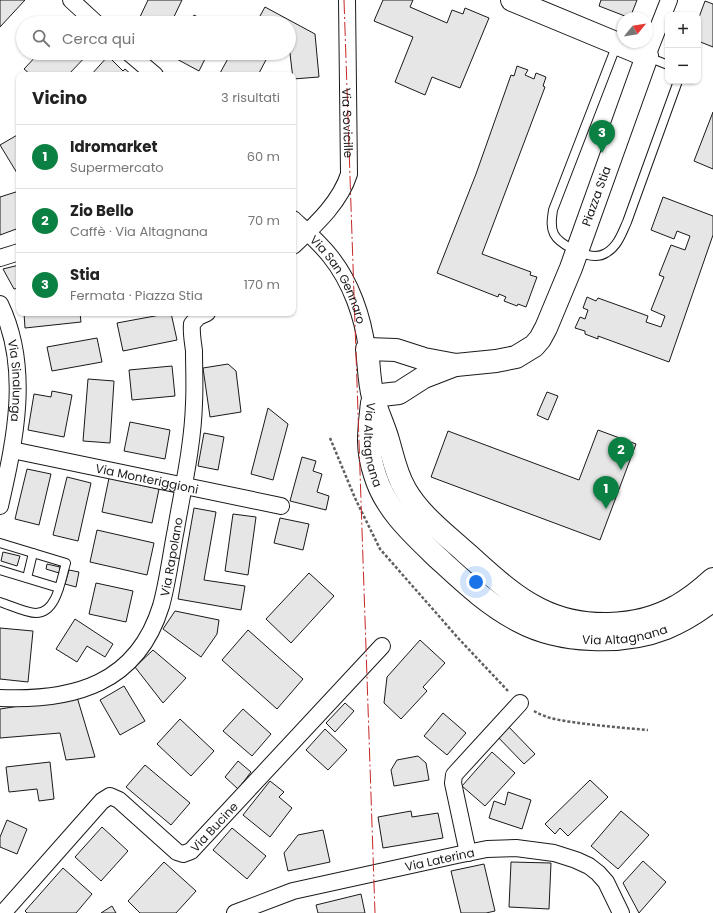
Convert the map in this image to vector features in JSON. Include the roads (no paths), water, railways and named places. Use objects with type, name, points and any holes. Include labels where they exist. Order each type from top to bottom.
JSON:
[{"type":"street","points":[[71,0],[88,16]]},
{"type":"street","name":"Via Sovicille","points":[[307,232],[339,194],[349,174],[347,0]]},
{"type":"street","points":[[512,0],[617,44]]},
{"type":"street","points":[[628,48],[647,56],[669,0]]},
{"type":"street","name":"Piazza Stia","points":[[574,259],[647,56]]},
{"type":"street","points":[[137,60],[151,72]]},
{"type":"street","name":"Via San Gennaro","points":[[296,222],[331,257],[345,280],[362,321],[373,396]]},
{"type":"street","points":[[296,243],[307,232]]},
{"type":"street","points":[[0,258],[16,253]]},
{"type":"street","points":[[373,396],[399,393],[424,377],[456,365],[496,361],[516,357],[534,346],[546,328],[574,259]]},
{"type":"street","name":"Via Sinalunga","points":[[0,304],[7,320],[18,378],[17,408],[12,450],[0,506]]},
{"type":"street","name":"Via Rapolano","points":[[0,698],[49,696],[79,691],[97,684],[116,674],[136,654],[147,640],[161,607],[168,577],[191,437],[194,403],[192,327],[194,321],[202,316]]},
{"type":"street","points":[[367,349],[399,350],[424,359],[456,365]]},
{"type":"street","name":"Via Altagnana","points":[[373,396],[368,441],[371,462],[380,487],[409,517],[430,551],[490,604],[520,622],[540,630],[567,636],[597,639],[638,636],[651,633],[678,622],[713,600]]},
{"type":"street","name":"Via Altagnana","points":[[373,396],[400,480],[413,502],[409,517]]},
{"type":"street","name":"Via Monteriggioni","points":[[12,450],[281,506]]},
{"type":"street","name":"Via Altagnana","points":[[409,517],[447,535],[514,593],[541,610],[573,620],[596,623],[614,623],[633,621],[657,615],[686,601],[713,579]]},
{"type":"street","name":"Via Bucine","points":[[3,913],[102,801],[110,796],[119,800],[177,852],[183,854],[190,851],[382,646]]},
{"type":"street","points":[[468,853],[453,783],[454,775],[520,703]]},
{"type":"street","name":"Via Laterina","points":[[235,913],[293,891],[415,863],[487,850],[516,848],[554,853],[589,866],[603,878],[612,892],[621,913]]},
{"type":"lane","points":[[617,47],[552,216],[552,228],[554,235],[564,244],[574,259],[601,255],[608,252],[618,241],[630,215],[677,84]]},
{"type":"lane","points":[[647,56],[665,64]]},
{"type":"lane","points":[[0,543],[66,563],[55,601],[46,610],[35,613],[0,602]]},
{"type":"lane","points":[[27,578],[33,553]]},
{"type":"lane","points":[[0,570],[59,588]]},
{"type":"place","name":"Stia","points":[[602,153]]},
{"type":"place","name":"Zio Bello","points":[[621,470]]},
{"type":"place","name":"Idromarket","points":[[606,509]]}]
